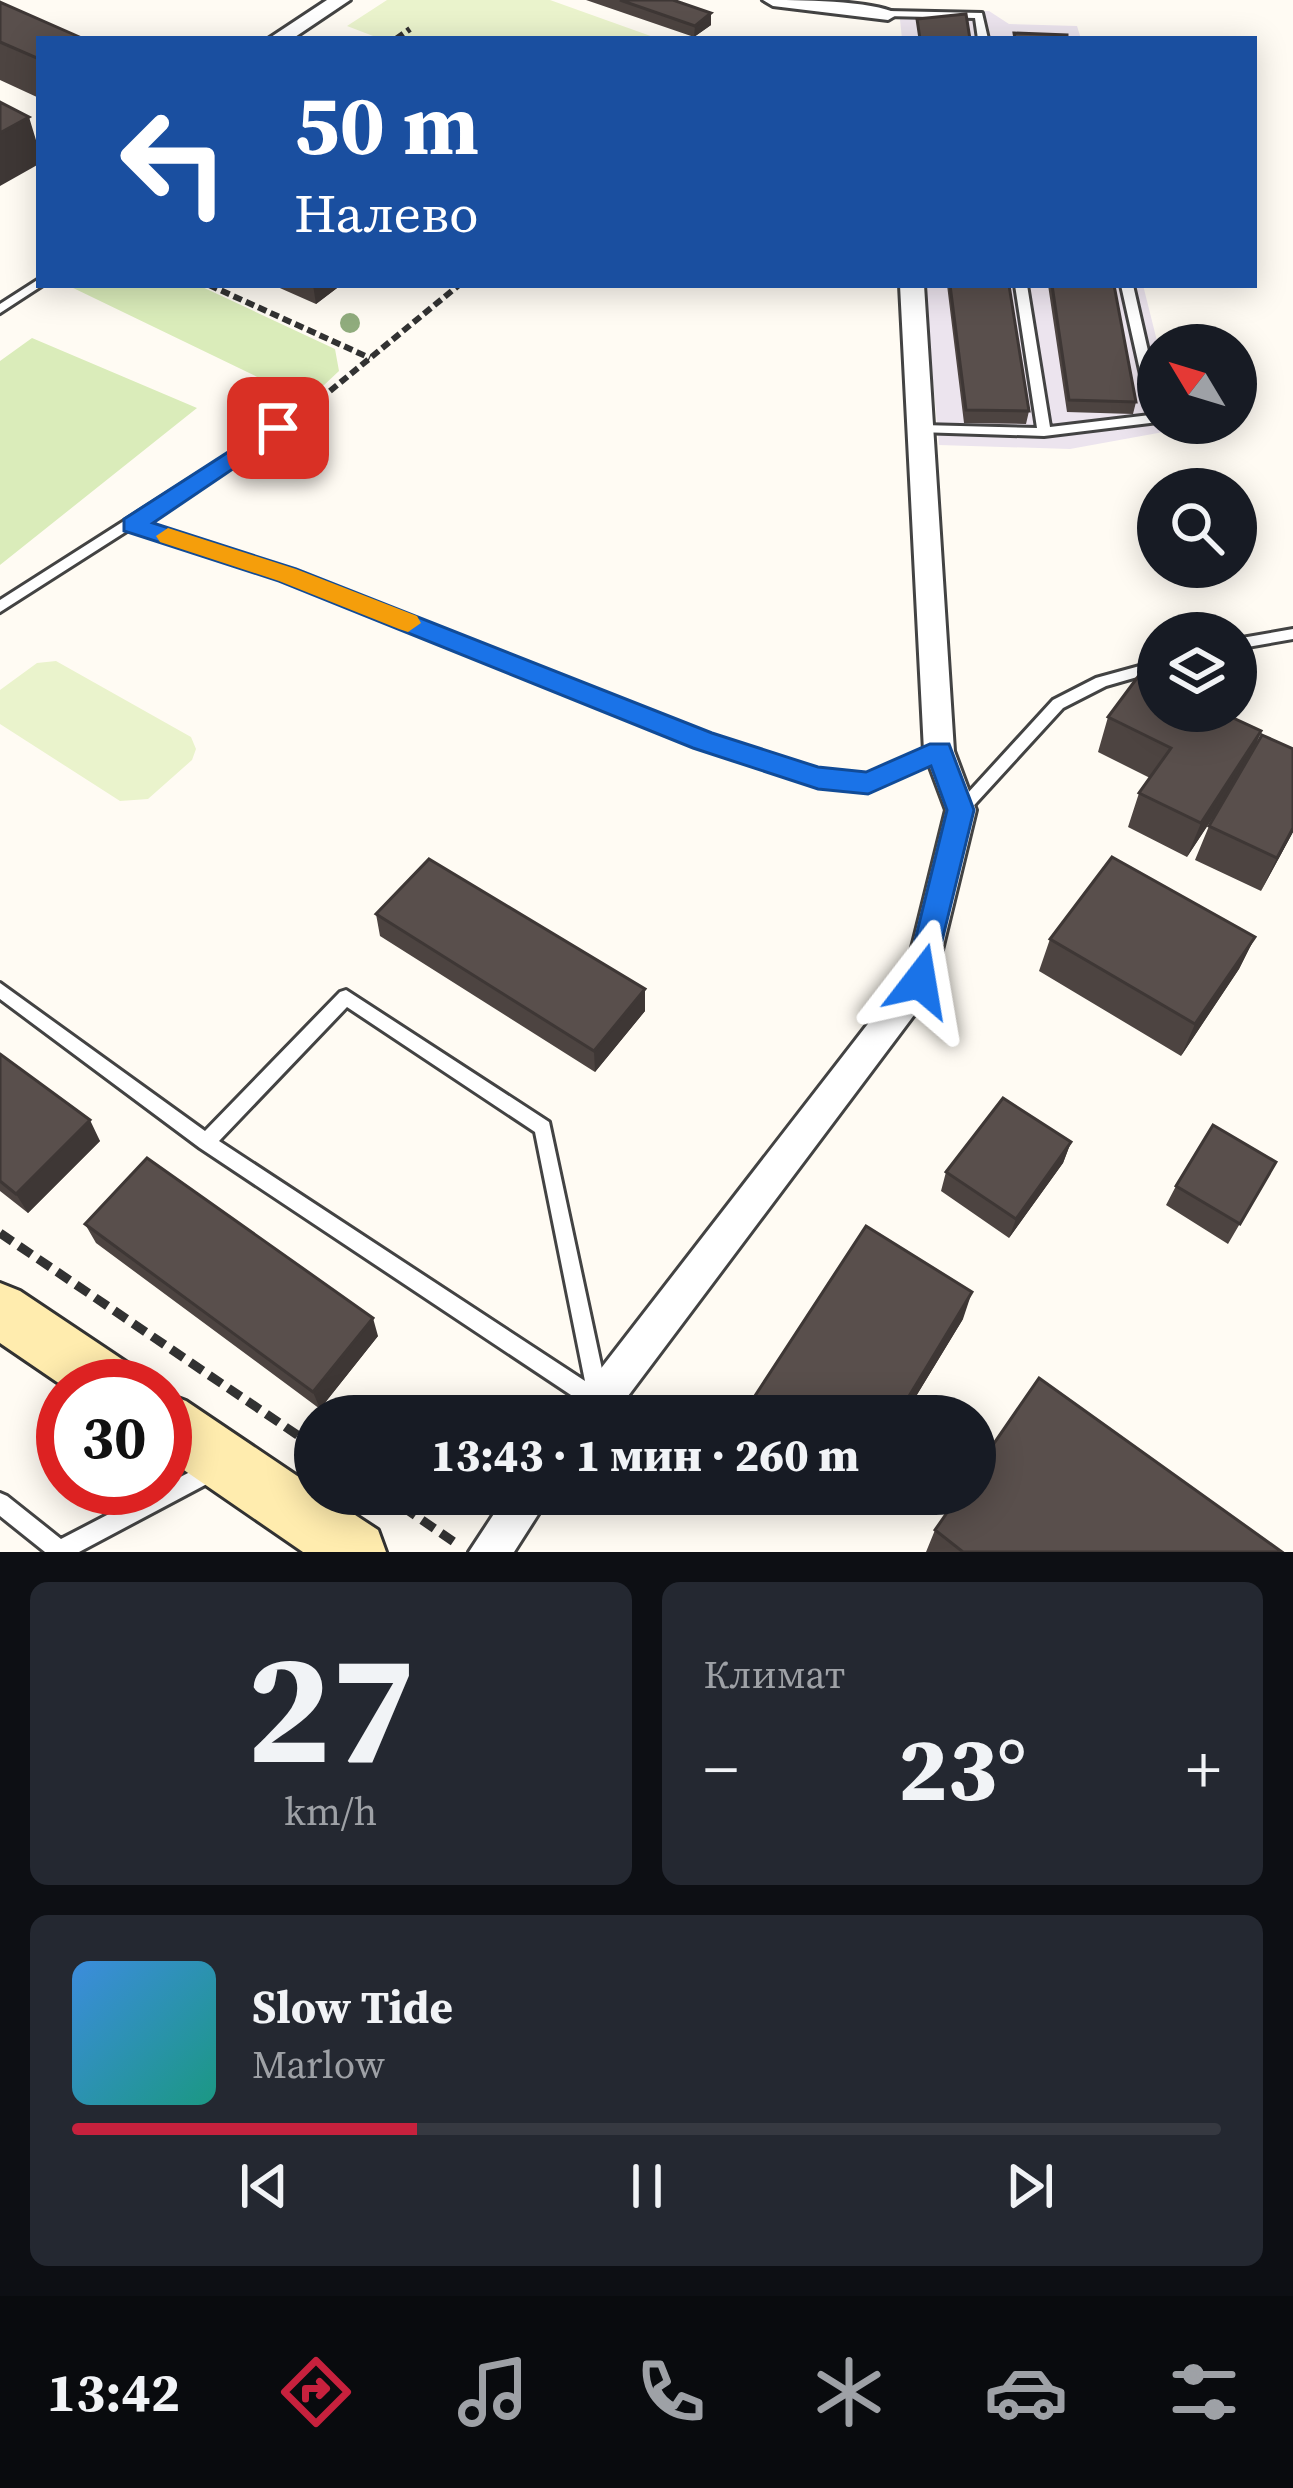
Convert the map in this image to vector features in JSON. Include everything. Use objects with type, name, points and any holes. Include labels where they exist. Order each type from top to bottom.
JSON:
[{"type":"street","points":[[283,36],[340,0]]},
{"type":"street","points":[[773,0],[887,7]]},
{"type":"street","points":[[605,1395],[920,981],[961,810],[939,751],[912,288]]},
{"type":"street","points":[[0,1310],[72,1359]]},
{"type":"street","points":[[192,1440],[356,1552]]},
{"type":"street","points":[[489,1552],[516,1515]]},
{"type":"lane","points":[[887,7],[979,16],[982,36]]},
{"type":"lane","points":[[0,309],[36,286]]},
{"type":"lane","points":[[1021,288],[1044,432]]},
{"type":"lane","points":[[922,429],[1044,432],[1157,418],[1128,288]]},
{"type":"lane","points":[[0,607],[314,404]]},
{"type":"lane","points":[[132,525],[288,575],[703,741],[818,778],[868,783],[939,751]]},
{"type":"lane","points":[[1257,640],[1293,634]]},
{"type":"lane","points":[[961,810],[1058,704],[1101,682],[1137,672]]},
{"type":"lane","points":[[0,990],[206,1142],[574,1395]]},
{"type":"lane","points":[[206,1142],[346,997],[543,1128],[591,1395]]},
{"type":"lane","points":[[0,1503],[60,1551],[226,1463]]},
{"type":"path","points":[[400,36],[410,29]]},
{"type":"path","points":[[216,288],[370,358]]},
{"type":"path","points":[[314,404],[455,288]]},
{"type":"path","points":[[0,1233],[294,1433]]},
{"type":"path","points":[[415,1515],[470,1552]]},
{"type":"shaded area","points":[[899,10],[989,11],[1009,24],[1077,26],[1080,36],[902,36]]},
{"type":"shaded area","points":[[924,288],[1144,288],[1153,324],[1137,324],[1137,437],[1070,449],[939,445]]},
{"type":"green space","points":[[387,0],[550,0],[651,36],[373,36],[347,26]]},
{"type":"green space","points":[[73,288],[204,288],[335,349],[339,371],[307,401]]},
{"type":"green space","points":[[32,338],[197,408],[0,565],[0,361]]},
{"type":"green space","points":[[56,661],[191,737],[196,749],[192,760],[148,799],[120,801],[0,724],[0,690],[37,663]]},
{"type":"building","points":[[620,0],[673,0],[711,13],[695,26]]},
{"type":"building","points":[[0,2],[77,36],[36,36],[36,58],[0,42]]},
{"type":"building","points":[[966,14],[970,36],[920,36],[917,19]]},
{"type":"building","points":[[1014,33],[1067,35],[1067,36]]},
{"type":"building","points":[[0,102],[29,117],[0,133]]},
{"type":"building","points":[[950,288],[1009,288],[1029,411],[966,410]]},
{"type":"building","points":[[1052,288],[1115,288],[1136,402],[1069,400]]},
{"type":"building","points":[[1137,678],[1137,731],[1108,717]]},
{"type":"building","points":[[1261,731],[1201,823],[1139,793],[1171,748],[1138,732]]},
{"type":"building","points":[[1262,735],[1293,749],[1293,828],[1277,858],[1209,826]]},
{"type":"building","points":[[1112,857],[1255,937],[1195,1024],[1050,939]]},
{"type":"building","points":[[429,859],[645,989],[594,1051],[376,914]]},
{"type":"building","points":[[0,1054],[90,1120],[16,1194],[0,1181]]},
{"type":"building","points":[[1003,1098],[1071,1142],[1016,1219],[946,1172]]},
{"type":"building","points":[[1213,1125],[1276,1162],[1240,1224],[1176,1186]]},
{"type":"building","points":[[147,1158],[373,1318],[313,1392],[85,1224]]},
{"type":"building","points":[[866,1226],[972,1292],[910,1395],[756,1395]]},
{"type":"building","points":[[1039,1378],[1282,1552],[963,1552],[935,1530],[945,1515],[996,1515],[996,1440]]},
{"type":"slow traffic","points":[[168,536],[288,575],[408,623]]},
{"type":"route","points":[[278,428],[132,525],[288,575],[703,741],[818,778],[868,783],[939,751],[961,810],[920,981]]}]
